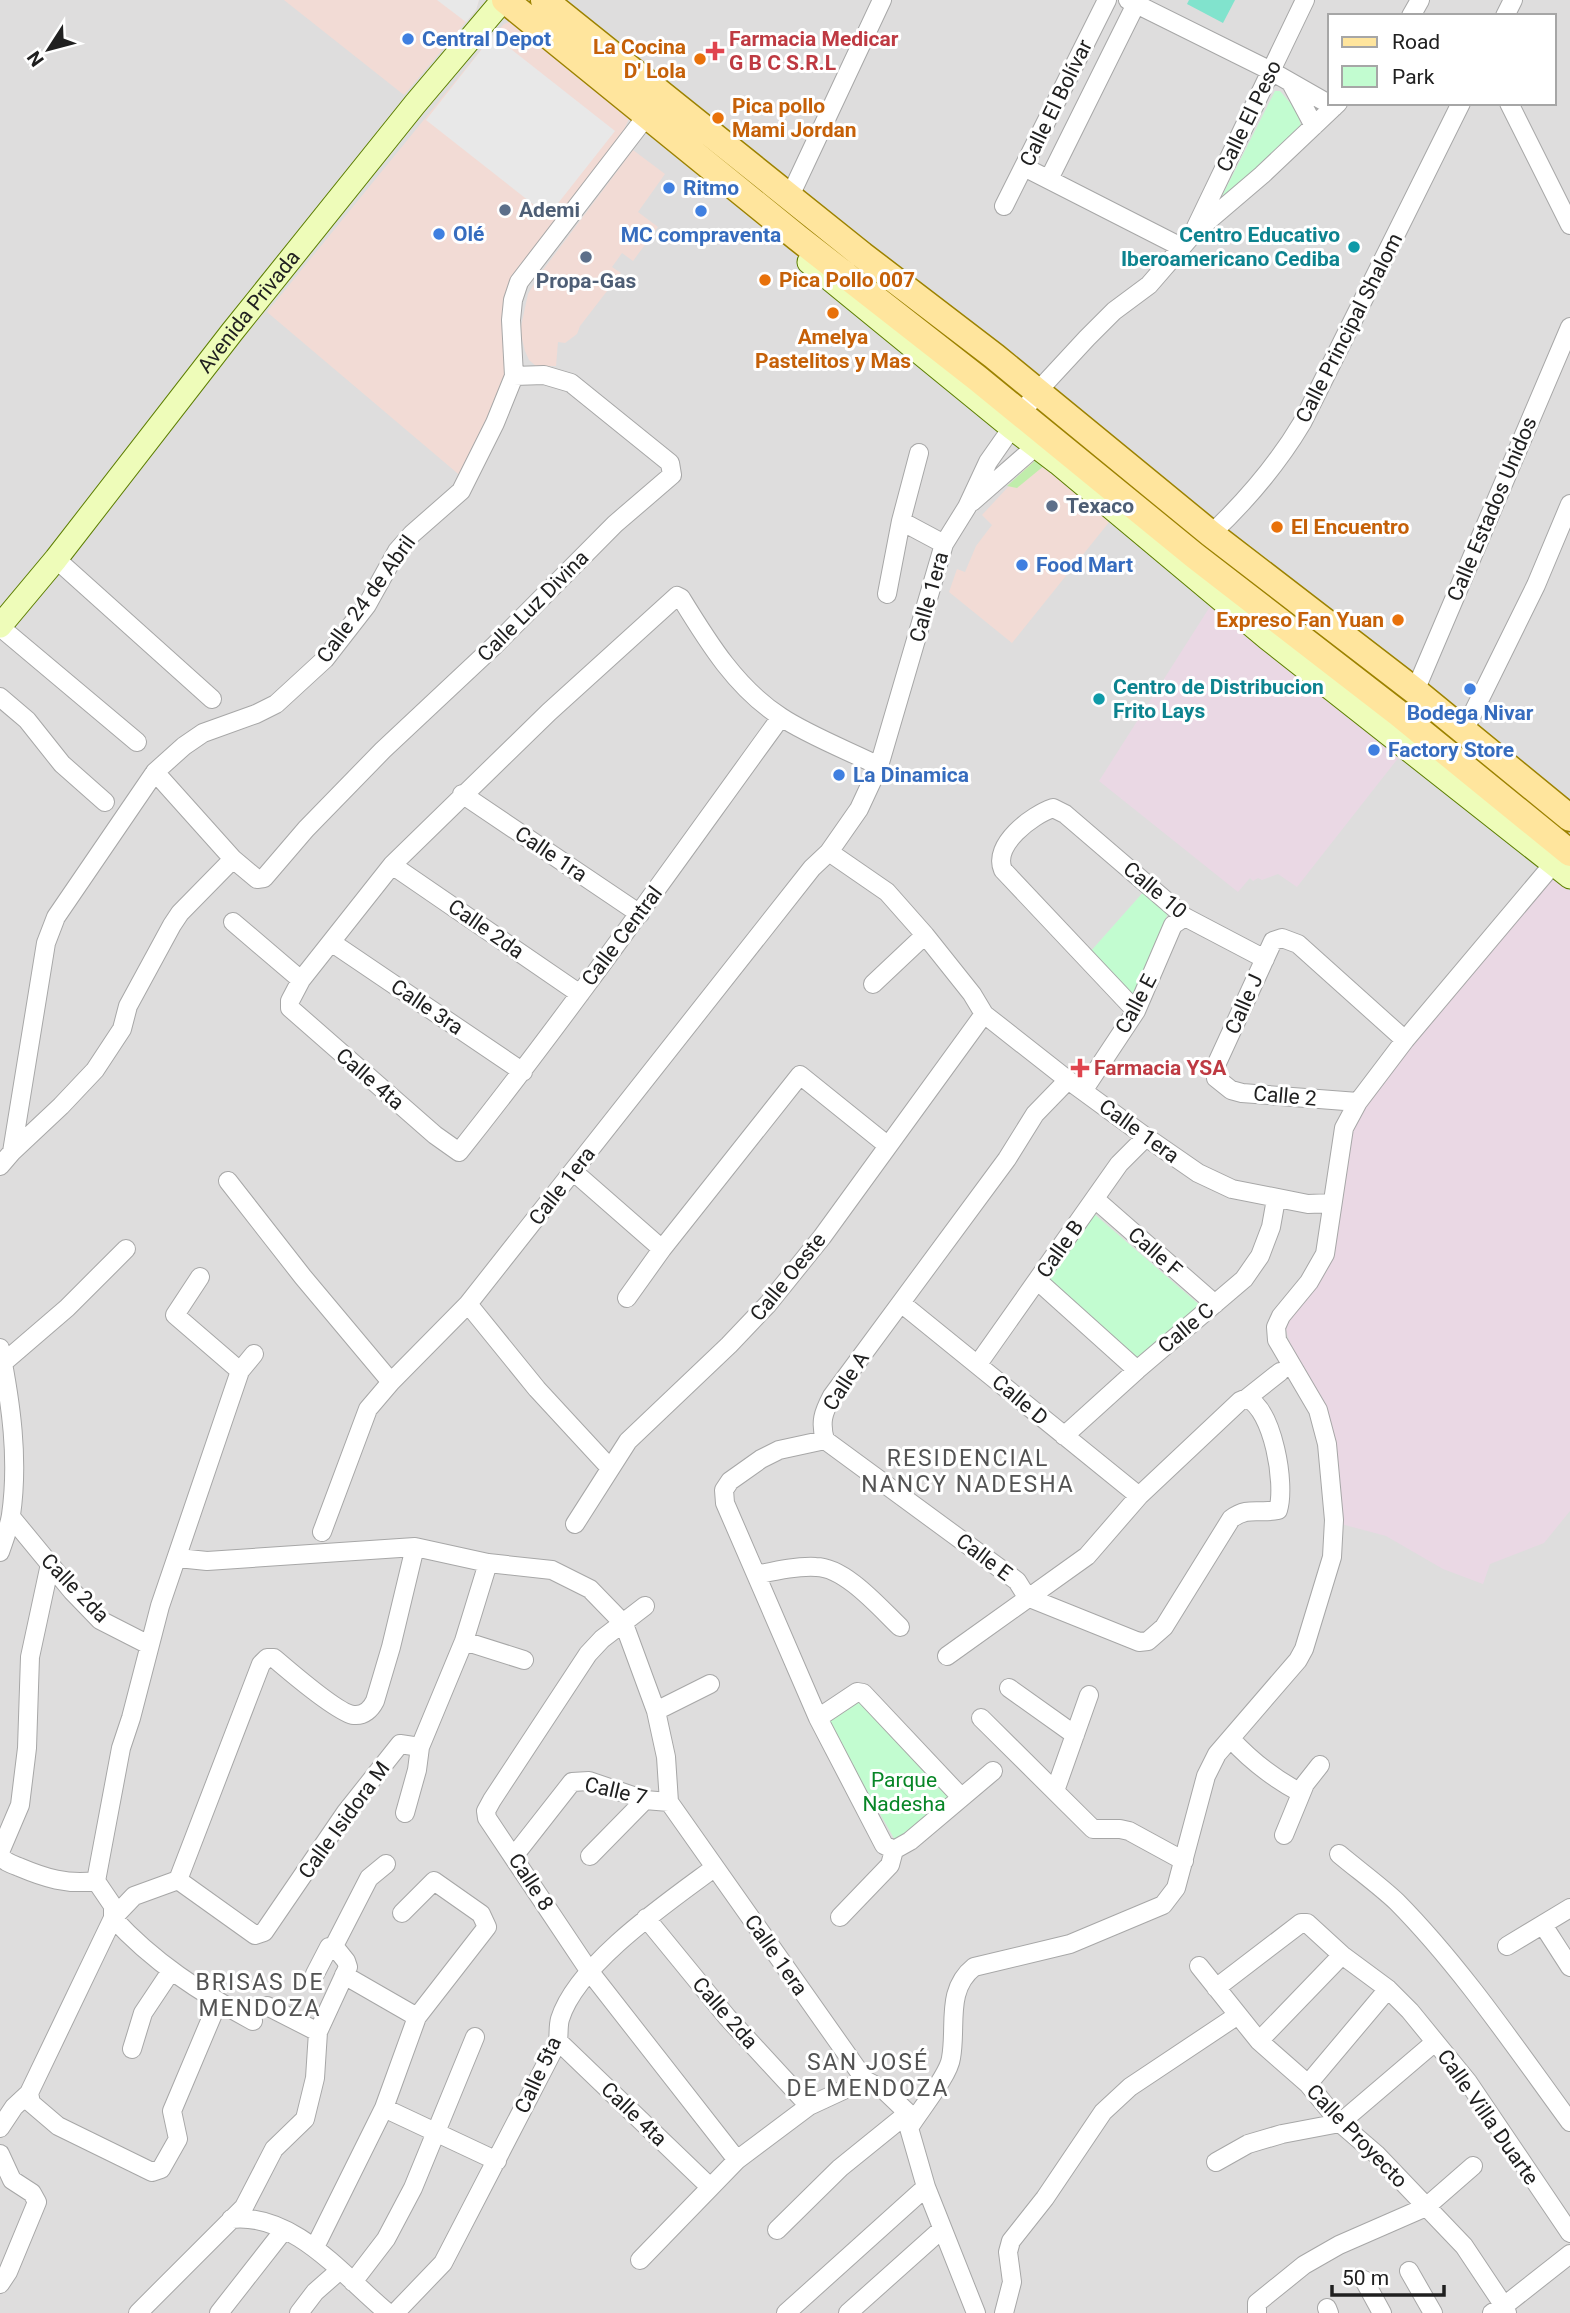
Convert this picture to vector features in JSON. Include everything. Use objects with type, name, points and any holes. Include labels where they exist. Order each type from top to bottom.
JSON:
[{"type":"main road","points":[[499,1],[851,297],[1017,421]]},
{"type":"main road","points":[[499,1],[798,239],[1042,441],[1398,713],[1564,864]]},
{"type":"main road","name":"Avenida Privada","points":[[0,627],[232,332],[499,1]]},
{"type":"main road","points":[[546,1],[1211,534],[1415,691],[1570,818]]},
{"type":"street","points":[[790,196],[882,0]]},
{"type":"street","name":"Calle El Bolívar","points":[[1004,205],[1107,0]]},
{"type":"street","name":"Calle El Peso","points":[[1194,233],[1305,0]]},
{"type":"street","points":[[1132,2],[1328,101]]},
{"type":"street","name":"Calle El Bolívar","points":[[1049,179],[1132,2]]},
{"type":"street","points":[[1291,83],[1314,126]]},
{"type":"street","points":[[1194,233],[1336,105]]},
{"type":"street","name":"Calle Principal Shalom","points":[[1211,534],[1262,482],[1302,423],[1460,105]]},
{"type":"street","points":[[1510,105],[1570,225]]},
{"type":"street","name":"Calle 24 de Abril","points":[[12,1152],[50,930],[57,916],[155,772],[202,733],[276,704],[325,660],[367,605],[397,551],[412,534],[461,491],[495,423],[514,376],[511,320],[513,300],[519,282],[642,122]]},
{"type":"street","points":[[1024,167],[1181,247]]},
{"type":"street","name":"Calle 1era","points":[[322,1532],[368,1409],[468,1304],[812,868],[830,852],[859,809],[879,766],[944,544],[967,507],[988,462],[1037,392],[1114,311],[1149,285],[1194,233]]},
{"type":"street","name":"Calle Estados Unidos","points":[[1415,691],[1570,327]]},
{"type":"street","name":"Calle Luz Divina","points":[[233,859],[257,879],[264,878],[383,750],[494,646],[585,554],[672,475],[670,463],[571,383],[544,375],[514,376]]},
{"type":"street","points":[[967,507],[1068,417]]},
{"type":"street","points":[[887,594],[901,521],[919,453]]},
{"type":"street","points":[[1464,731],[1530,597],[1570,504]]},
{"type":"street","points":[[901,521],[944,544]]},
{"type":"street","points":[[56,559],[212,699]]},
{"type":"street","points":[[233,922],[301,980],[392,864],[462,794],[677,596],[681,598],[711,647],[739,682],[781,717],[879,766]]},
{"type":"street","points":[[0,627],[137,742]]},
{"type":"street","points":[[0,697],[27,720],[62,764],[105,802]]},
{"type":"street","name":"Calle Central","points":[[459,1152],[523,1072],[640,914],[781,717]]},
{"type":"street","points":[[0,1166],[61,1107],[94,1070],[122,1029],[128,1006],[172,925],[180,913],[233,859],[155,772]]},
{"type":"street","name":"Calle 1ra","points":[[462,794],[640,914]]},
{"type":"street","name":"Calle 10","points":[[1136,1011],[1009,879],[1000,863],[1003,847],[1038,814],[1054,808],[1065,814],[1185,917],[1265,959]]},
{"type":"street","name":"Calle 1era","points":[[830,852],[887,892],[925,935],[984,1014],[1068,1080],[1198,1174],[1233,1189],[1276,1199],[1308,1204],[1332,1203]]},
{"type":"street","name":"Calle 2da","points":[[392,864],[580,993]]},
{"type":"street","points":[[777,2230],[840,2168],[909,2121],[948,2071],[953,2008],[963,1976],[974,1967],[1070,1944],[1104,1932],[1163,1905],[1175,1888],[1206,1776],[1217,1754],[1298,1660],[1304,1649],[1332,1557],[1334,1520],[1327,1444],[1318,1410],[1277,1340],[1276,1327],[1281,1316],[1309,1282],[1325,1254],[1344,1128],[1358,1102],[1405,1040],[1564,864]]},
{"type":"street","name":"Calle E","points":[[1083,1091],[1136,1011],[1173,925],[1185,917]]},
{"type":"street","points":[[873,984],[925,935]]},
{"type":"street","name":"Calle J","points":[[1216,1078],[1217,1063],[1273,941],[1283,937],[1298,944],[1405,1040]]},
{"type":"street","name":"Calle 3ra","points":[[331,942],[523,1072]]},
{"type":"street","name":"Calle 4ta","points":[[301,980],[290,1001],[290,1008],[435,1135],[459,1152]]},
{"type":"street","name":"Calle Oeste","points":[[575,1524],[628,1441],[768,1304],[822,1237],[984,1014]]},
{"type":"street","points":[[626,1298],[800,1076],[887,1144]]},
{"type":"street","name":"Calle 2","points":[[1216,1078],[1231,1090],[1242,1093],[1358,1102]]},
{"type":"street","name":"Calle A","points":[[894,1850],[888,1849],[881,1839],[818,1718],[725,1503],[724,1490],[730,1482],[761,1459],[779,1450],[825,1440],[821,1425],[832,1396],[1007,1159],[1035,1114],[1068,1080]]},
{"type":"street","name":"Calle B","points":[[978,1364],[1119,1164],[1146,1137]]},
{"type":"street","points":[[573,1172],[662,1249]]},
{"type":"street","points":[[228,1181],[303,1277],[391,1382]]},
{"type":"street","name":"Calle F","points":[[1095,1199],[1215,1304]]},
{"type":"street","name":"Calle C","points":[[1064,1436],[1244,1279],[1261,1256],[1271,1227],[1276,1199]]},
{"type":"street","points":[[0,1552],[11,1517],[14,1453],[11,1401],[2,1355],[67,1308],[126,1249]]},
{"type":"street","points":[[201,1276],[175,1315],[240,1371]]},
{"type":"street","points":[[1038,1281],[1137,1370]]},
{"type":"street","name":"Calle D","points":[[901,1303],[1139,1496]]},
{"type":"street","points":[[468,1304],[537,1389],[610,1468]]},
{"type":"street","points":[[253,2021],[218,2002],[145,1950],[113,1918],[113,1906],[96,1881],[121,1748],[160,1606],[240,1371],[254,1354]]},
{"type":"street","points":[[947,1656],[1087,1556],[1139,1496],[1183,1452],[1280,1372]]},
{"type":"street","name":"Calle E","points":[[825,1440],[1017,1581],[1027,1597],[1139,1642],[1155,1637],[1164,1627],[1231,1519],[1248,1510],[1278,1510],[1281,1500],[1275,1444],[1260,1409],[1254,1401],[1247,1398]]},
{"type":"street","name":"Calle 2da","points":[[11,1517],[100,1620],[149,1645]]},
{"type":"street","points":[[178,1558],[207,1561],[415,1546],[488,1563],[552,1570],[590,1590],[624,1624],[656,1711],[666,1757],[669,1802]]},
{"type":"street","points":[[0,2126],[29,2093],[113,1918],[134,1896],[178,1880],[261,1664],[267,1658],[274,1658],[346,1713],[362,1714],[371,1709],[391,1647],[415,1546]]},
{"type":"street","points":[[405,1813],[417,1770],[420,1747],[464,1641],[488,1563]]},
{"type":"street","points":[[50,1564],[30,1657],[27,1748],[20,1805],[1,1855],[43,1877],[61,1882],[96,1881]]},
{"type":"street","points":[[756,1575],[817,1567],[828,1569],[872,1599],[900,1627]]},
{"type":"street","name":"Calle 8","points":[[645,1606],[602,1639],[579,1667],[486,1811],[487,1818],[590,1972],[737,2160]]},
{"type":"street","points":[[464,1641],[524,1660]]},
{"type":"street","points":[[656,1711],[710,1684]]},
{"type":"street","points":[[1009,1688],[1075,1735]]},
{"type":"street","points":[[818,1718],[857,1692],[863,1693],[961,1797]]},
{"type":"street","points":[[1055,1791],[1089,1695]]},
{"type":"street","points":[[981,1718],[1093,1829],[1129,1831],[1184,1861]]},
{"type":"street","points":[[1231,1739],[1274,1779],[1301,1793]]},
{"type":"street","name":"Calle Isidora M","points":[[178,1880],[256,1935],[264,1933],[346,1812],[400,1744],[420,1747]]},
{"type":"street","points":[[1284,1835],[1301,1793],[1320,1765]]},
{"type":"street","points":[[840,1917],[890,1865],[894,1850],[910,1841],[993,1771]]},
{"type":"street","name":"Calle 7","points":[[514,1856],[572,1782],[589,1781],[645,1800],[669,1802]]},
{"type":"street","points":[[590,1856],[645,1800]]},
{"type":"street","name":"Calle 1era","points":[[669,1802],[865,2080],[884,2090],[909,2121]]},
{"type":"street","points":[[1339,1854],[1395,1901],[1431,1940],[1489,2011],[1570,2122]]},
{"type":"street","points":[[315,1974],[329,1947],[334,1946],[369,1878],[386,1864]]},
{"type":"street","name":"Calle 5ta","points":[[395,2313],[443,2263],[558,2041],[559,2021],[572,1993],[646,1918],[715,1868]]},
{"type":"street","points":[[315,2247],[384,2108],[417,2017],[487,1927],[481,1914],[434,1881],[402,1913]]},
{"type":"street","points":[[1507,1946],[1570,1908]]},
{"type":"street","name":"Calle 2da","points":[[646,1918],[727,2017],[808,2106]]},
{"type":"street","name":"Calle Villa Duarte","points":[[1216,1988],[1301,1923],[1307,1923],[1342,1955],[1388,1989],[1410,2011],[1468,2082],[1570,2233]]},
{"type":"street","points":[[1543,1925],[1570,1967]]},
{"type":"street","points":[[138,2313],[244,2207],[274,2149],[305,2119],[314,2078],[318,2032],[346,1971],[346,1961],[334,1946]]},
{"type":"street","points":[[1259,2041],[1342,1955]]},
{"type":"street","name":"Calle Proyecto","points":[[1199,1966],[1259,2041],[1308,2084],[1340,2123],[1376,2154],[1464,2246],[1501,2311]]},
{"type":"street","points":[[132,2049],[144,2013],[171,1970]]},
{"type":"street","points":[[346,1971],[417,2017]]},
{"type":"street","points":[[1308,2084],[1388,1989]]},
{"type":"street","points":[[29,2093],[31,2103],[58,2126],[152,2172],[157,2172],[178,2139],[172,2111],[218,2002]]},
{"type":"street","points":[[267,2006],[318,2032]]},
{"type":"street","points":[[1004,2313],[1013,2282],[1008,2252],[1011,2241],[1045,2198],[1103,2112],[1130,2087],[1238,2015]]},
{"type":"street","points":[[299,2313],[315,2292],[347,2276],[386,2239],[413,2188],[475,2037]]},
{"type":"street","name":"Calle 4ta","points":[[558,2041],[710,2187]]},
{"type":"street","points":[[1216,2162],[1248,2144],[1282,2134],[1340,2123],[1435,2042]]},
{"type":"street","points":[[640,2260],[737,2160],[808,2106],[865,2080]]},
{"type":"street","points":[[384,2108],[497,2161]]},
{"type":"street","points":[[909,2121],[926,2187],[968,2309]]},
{"type":"street","points":[[0,2154],[6,2181],[32,2193],[37,2202],[8,2272],[0,2284]]},
{"type":"street","points":[[1256,2308],[1304,2265],[1339,2245],[1426,2207],[1473,2166]]},
{"type":"street","points":[[786,2313],[926,2187]]},
{"type":"street","points":[[230,2219],[250,2217],[284,2230],[315,2247],[379,2310]]},
{"type":"street","points":[[848,2313],[942,2229]]},
{"type":"street","points":[[219,2313],[284,2230]]},
{"type":"street","points":[[1501,2311],[1570,2254]]},
{"type":"street","points":[[1409,2271],[1433,2313]]},
{"type":"street","points":[[1364,2280],[1382,2313]]},
{"type":"shaded area","points":[[0,0],[1570,0],[1570,2313],[0,2313]]},
{"type":"shaded area","points":[[284,0],[479,0],[476,10],[404,95]]},
{"type":"shaded area","points":[[437,0],[479,0],[476,10],[466,22]]},
{"type":"shaded area","points":[[514,20],[631,114],[624,130],[526,259],[499,401],[463,478],[267,312],[493,35],[504,24]]},
{"type":"shaded area","points":[[493,35],[615,131],[548,216],[426,120]]},
{"type":"shaded area","name":"Propa-Gas","points":[[633,150],[665,174],[638,212],[658,227],[633,261],[622,253],[612,267],[621,273],[580,326],[577,334],[565,343],[558,342],[556,366],[536,366],[529,360],[520,331],[528,294]]},
{"type":"shaded area","points":[[1036,457],[1114,516],[1012,643],[949,592],[957,569],[965,572],[976,546],[992,525],[982,515]]},
{"type":"shaded area","points":[[1211,605],[1399,757],[1297,887],[1278,874],[1262,880],[1258,878],[1253,881],[1250,878],[1238,892],[1099,781]]},
{"type":"shaded area","points":[[1551,875],[1570,891],[1570,1511],[1544,1543],[1490,1564],[1483,1584],[1443,1569],[1386,1536],[1341,1524],[1335,1489],[1286,1330],[1291,1314],[1323,1275],[1337,1220],[1348,1136],[1363,1109],[1434,1017]]},
{"type":"green space","points":[[1189,0],[1235,0],[1223,23],[1187,4]]},
{"type":"green space","points":[[1275,91],[1280,91],[1297,111],[1301,126],[1216,208]]},
{"type":"green space","points":[[1039,457],[1045,465],[1017,488],[1007,486]]},
{"type":"green space","points":[[1146,889],[1170,908],[1134,998],[1090,952]]},
{"type":"green space","points":[[1092,1212],[1202,1307],[1128,1373],[1037,1286]]},
{"type":"green space","name":"Parque Nadesha","points":[[858,1698],[952,1796],[895,1840],[827,1721]]},
{"type":"place","name":"Central Depot","points":[[408,39]]},
{"type":"place","name":"Farmacia Medicar G B C S.R.L","points":[[715,51]]},
{"type":"place","name":"La Cocina D' Lola","points":[[700,59]]},
{"type":"place","name":"Pica pollo Mami Jordan","points":[[718,118]]},
{"type":"place","name":"Ritmo","points":[[669,188]]},
{"type":"place","name":"Ademi","points":[[505,210]]},
{"type":"place","name":"MC compraventa","points":[[701,211]]},
{"type":"place","name":"Olé","points":[[439,234]]},
{"type":"place","name":"Centro Educativo Iberoamericano Cediba","points":[[1354,247]]},
{"type":"place","name":"Propa-Gas","points":[[586,257]]},
{"type":"place","name":"Pica Pollo 007","points":[[765,280]]},
{"type":"place","name":"Amelya Pastelitos y Mas","points":[[833,313]]},
{"type":"place","name":"Texaco","points":[[1052,506]]},
{"type":"place","name":"El Encuentro","points":[[1277,527]]},
{"type":"place","name":"Food Mart","points":[[1022,565]]},
{"type":"place","name":"Expreso Fan Yuan","points":[[1398,620]]},
{"type":"place","name":"Bodega Nivar","points":[[1470,689]]},
{"type":"place","name":"Centro de Distribucion Frito Lays","points":[[1099,699]]},
{"type":"place","name":"Factory Store","points":[[1374,750]]},
{"type":"place","name":"La Dinamica","points":[[839,775]]},
{"type":"place","name":"Farmacia YSA","points":[[1080,1068]]},
{"type":"district","name":"RESIDENCIAL NANCY NADESHA","points":[[968,1471]]},
{"type":"district","name":"BRISAS DE MENDOZA","points":[[260,1995]]},
{"type":"district","name":"SAN JOSÉ DE MENDOZA","points":[[868,2075]]}]
